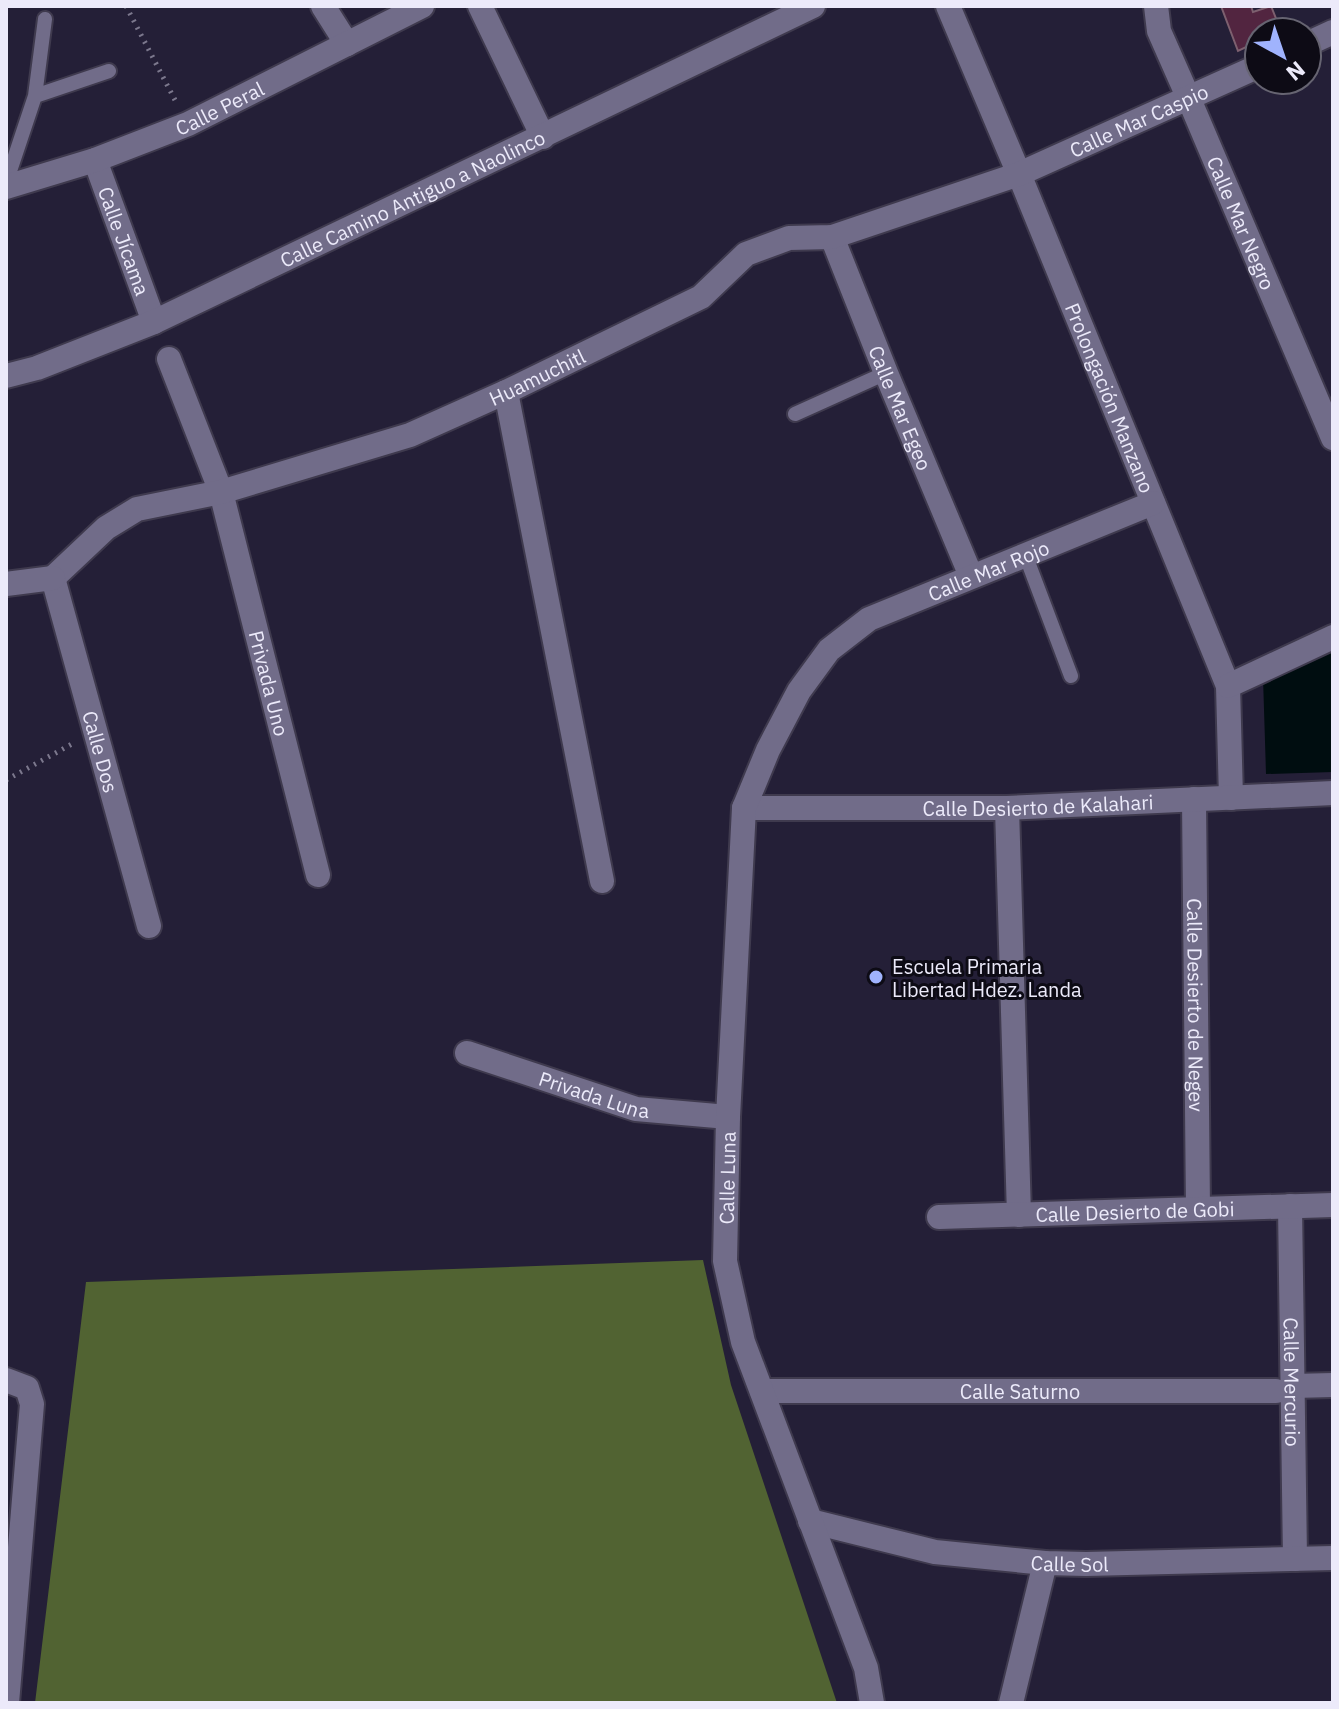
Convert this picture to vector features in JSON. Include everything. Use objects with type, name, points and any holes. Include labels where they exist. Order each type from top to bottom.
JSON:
[{"type":"street","points":[[323,6],[347,44]]},
{"type":"street","name":"Calle Peral","points":[[6,185],[95,160],[188,124],[422,6]]},
{"type":"street","points":[[480,6],[543,137]]},
{"type":"street","name":"Calle Camino Antiguo a Naolinco","points":[[6,376],[37,368],[154,322],[813,6]]},
{"type":"street","name":"Prolongación Manzano","points":[[948,6],[1228,686],[1231,798]]},
{"type":"street","name":"Calle Mar Negro","points":[[1156,6],[1159,31],[1333,438]]},
{"type":"street","name":"Calle Mar Caspio","points":[[1019,174],[1243,74]]},
{"type":"street","name":"Calle Jícama","points":[[95,160],[154,322]]},
{"type":"street","name":"Huamuchitl","points":[[53,578],[106,528],[137,509],[221,492],[410,435],[701,297],[746,254],[789,238],[832,237],[1019,174]]},
{"type":"street","name":"Calle Mar Egeo","points":[[832,237],[971,576]]},
{"type":"street","points":[[169,359],[221,492]]},
{"type":"street","points":[[506,392],[602,881]]},
{"type":"street","name":"Privada Uno","points":[[221,492],[318,875]]},
{"type":"street","name":"Calle Mar Rojo","points":[[829,650],[869,619],[1153,503]]},
{"type":"street","points":[[6,584],[53,578]]},
{"type":"street","name":"Calle Dos","points":[[53,578],[149,926]]},
{"type":"street","points":[[1228,686],[1333,637]]},
{"type":"street","name":"Calle Luna","points":[[829,650],[799,691],[768,750],[744,808],[728,1117],[725,1261],[743,1342],[866,1668],[872,1703]]},
{"type":"street","name":"Calle Desierto de Kalahari","points":[[744,808],[1007,808],[1333,793]]},
{"type":"street","name":"Calle Desierto de Negev","points":[[1194,799],[1198,1209]]},
{"type":"street","points":[[1007,808],[1019,1215]]},
{"type":"street","name":"Privada Luna","points":[[467,1053],[636,1109],[728,1117]]},
{"type":"street","name":"Calle Desierto de Gobi","points":[[939,1217],[1333,1205]]},
{"type":"street","name":"Calle Mercurio","points":[[1290,1206],[1284,1389],[1295,1559]]},
{"type":"street","points":[[7,1703],[12,1565],[32,1404],[16,1384]]},
{"type":"street","name":"Calle Saturno","points":[[762,1391],[1284,1389],[1333,1385]]},
{"type":"street","name":"Calle Sol","points":[[810,1521],[935,1552],[1045,1563],[1333,1558]]},
{"type":"street","points":[[1011,1703],[1045,1563]]},
{"type":"lane","points":[[6,185],[35,96],[45,19]]},
{"type":"lane","points":[[35,96],[109,71]]},
{"type":"lane","points":[[795,414],[886,373]]},
{"type":"lane","points":[[1025,554],[1071,676]]},
{"type":"path","points":[[126,6],[188,124]]},
{"type":"path","points":[[6,780],[96,732]]},
{"type":"green space","points":[[703,1260],[731,1385],[837,1703],[35,1703],[86,1282]]},
{"type":"shaded area","points":[[1333,647],[1333,772],[1266,774],[1263,678]]},
{"type":"building","points":[[1221,6],[1251,6],[1253,12],[1271,6],[1275,16],[1243,16],[1243,49],[1238,51]]},
{"type":"place","name":"Escuela Primaria Libertad Hdez. Landa","points":[[876,977]]}]
